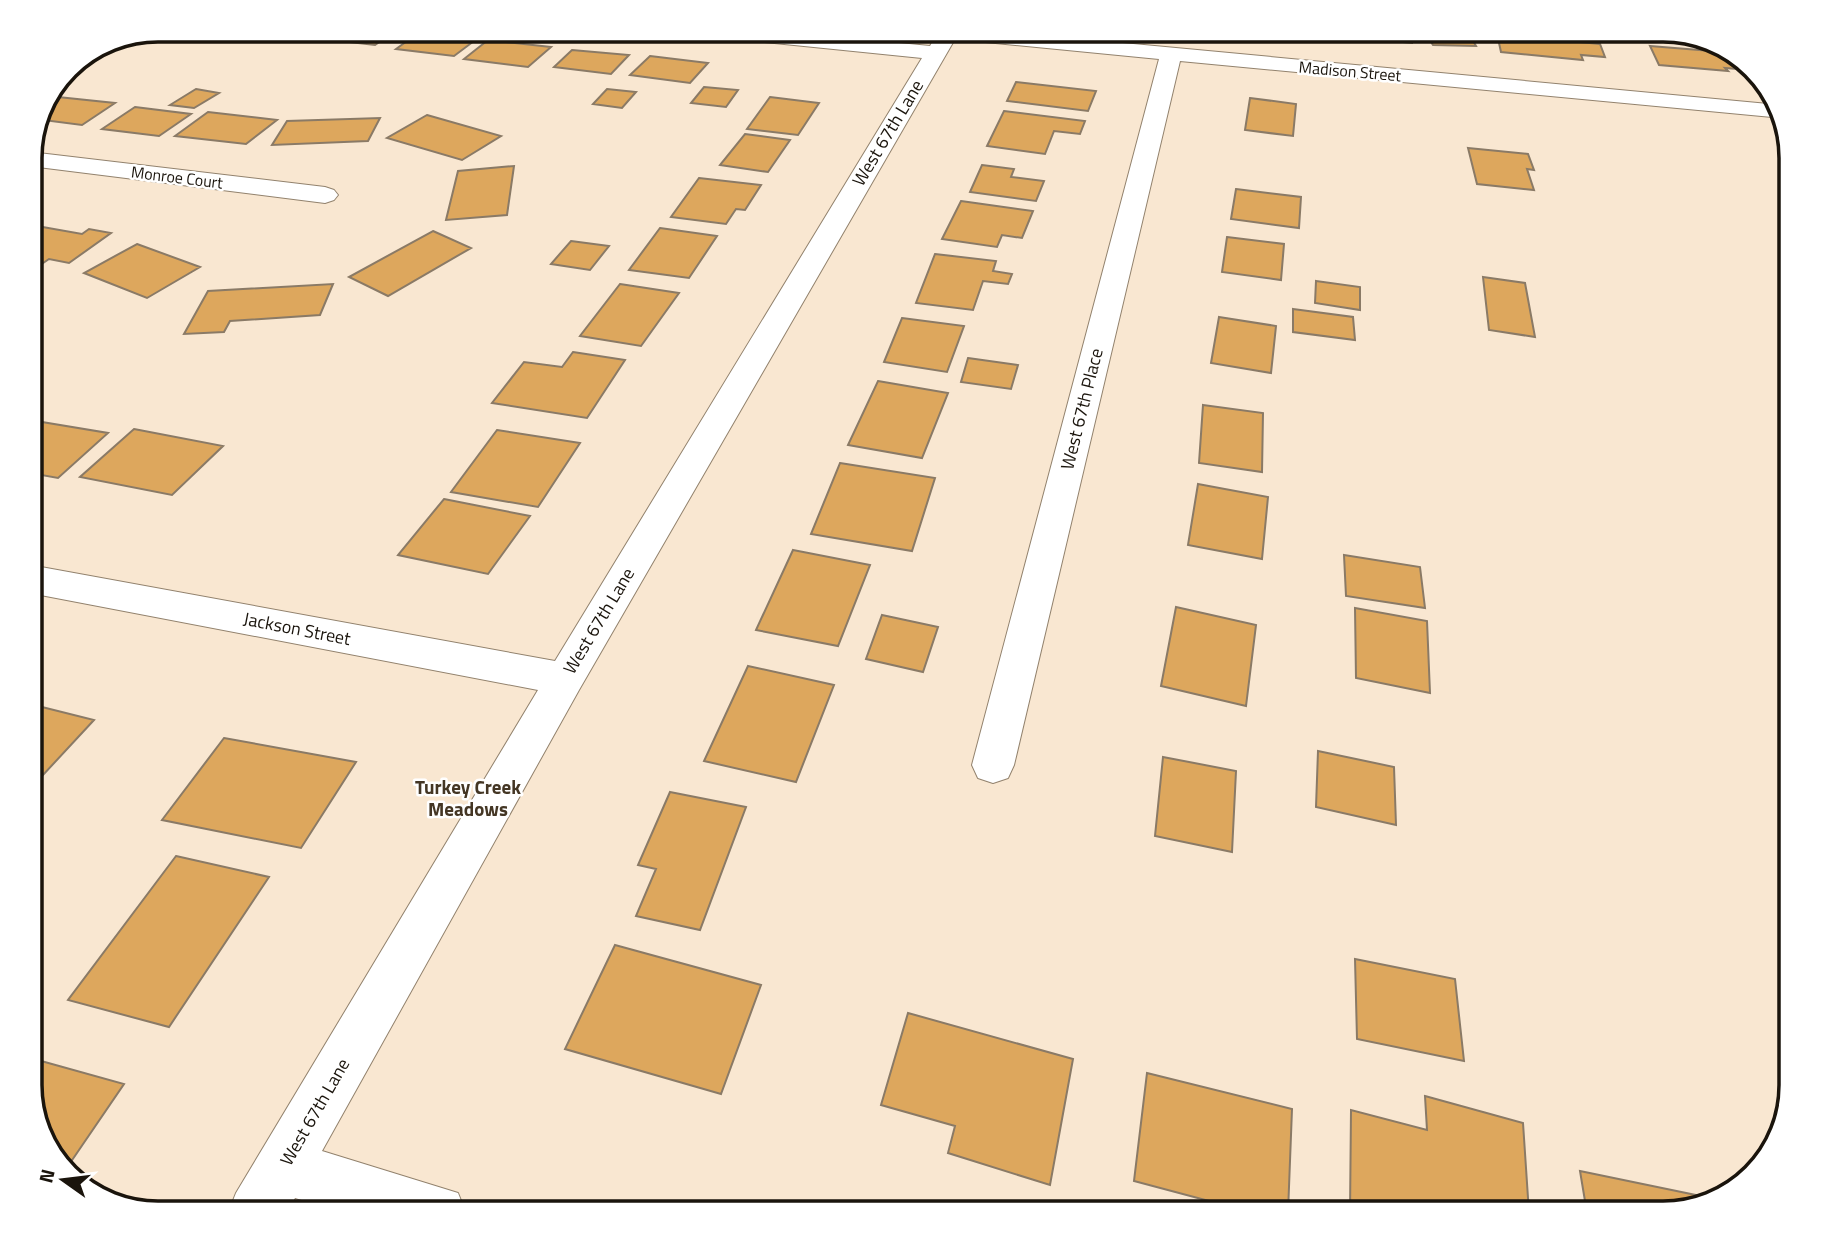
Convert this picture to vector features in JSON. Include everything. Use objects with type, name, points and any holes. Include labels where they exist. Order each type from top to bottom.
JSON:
[{"type":"street","name":"West 67th Lane","points":[[263,1201],[932,42]]},
{"type":"street","name":"Madison Street","points":[[981,42],[1171,54],[1768,110]]},
{"type":"street","name":"West 67th Place","points":[[993,765],[1171,54]]},
{"type":"street","name":"Monroe Court","points":[[42,160],[325,195]]},
{"type":"street","name":"Jackson Street","points":[[42,581],[565,679]]},
{"type":"street","points":[[283,1167],[398,1201]]},
{"type":"building","points":[[350,42],[379,42],[375,45]]},
{"type":"building","points":[[406,42],[473,42],[454,56],[396,49]]},
{"type":"building","points":[[485,42],[551,47],[528,67],[464,59]]},
{"type":"building","points":[[1431,42],[1474,42],[1476,46],[1433,45]]},
{"type":"building","points":[[1499,42],[1579,42],[1600,44],[1605,57],[1581,55],[1583,60],[1501,52]]},
{"type":"building","points":[[1650,46],[1706,51],[1737,69],[1725,68],[1728,71],[1659,65]]},
{"type":"building","points":[[572,50],[629,55],[611,74],[554,67]]},
{"type":"building","points":[[650,56],[708,63],[690,83],[630,75]]},
{"type":"building","points":[[1016,82],[1096,91],[1088,111],[1007,101]]},
{"type":"building","points":[[704,87],[738,90],[726,107],[691,103]]},
{"type":"building","points":[[196,89],[219,93],[194,108],[170,105]]},
{"type":"building","points":[[607,89],[636,92],[622,108],[593,104]]},
{"type":"building","points":[[60,97],[115,103],[82,125],[49,121]]},
{"type":"building","points":[[770,97],[819,103],[798,135],[747,129]]},
{"type":"building","points":[[1250,98],[1296,104],[1293,136],[1245,130]]},
{"type":"building","points":[[135,107],[191,114],[159,136],[102,129]]},
{"type":"building","points":[[1004,111],[1085,121],[1080,134],[1054,131],[1045,154],[987,146]]},
{"type":"building","points":[[208,112],[277,120],[246,144],[175,136]]},
{"type":"building","points":[[427,115],[501,136],[462,160],[387,138]]},
{"type":"building","points":[[380,118],[368,141],[272,145],[287,121]]},
{"type":"building","points":[[745,134],[790,140],[768,172],[720,165]]},
{"type":"building","points":[[1468,148],[1528,154],[1534,170],[1527,169],[1534,190],[1477,184]]},
{"type":"building","points":[[982,165],[1014,169],[1011,177],[1044,181],[1036,201],[970,192]]},
{"type":"building","points":[[514,166],[507,215],[446,220],[458,171]]},
{"type":"building","points":[[699,178],[761,185],[745,210],[736,209],[726,224],[671,217]]},
{"type":"building","points":[[1236,189],[1301,197],[1299,228],[1231,219]]},
{"type":"building","points":[[961,201],[1033,211],[1022,238],[1002,235],[997,247],[942,239]]},
{"type":"building","points":[[42,227],[82,234],[89,229],[111,233],[69,263],[49,259],[42,264]]},
{"type":"building","points":[[660,228],[717,236],[689,278],[629,270]]},
{"type":"building","points":[[433,231],[471,248],[388,296],[349,277]]},
{"type":"building","points":[[1227,237],[1284,244],[1281,280],[1222,272]]},
{"type":"building","points":[[571,241],[609,246],[590,270],[551,264]]},
{"type":"building","points":[[137,244],[200,267],[147,298],[84,273]]},
{"type":"building","points":[[935,254],[996,261],[993,271],[1012,274],[1008,284],[983,281],[973,310],[916,303]]},
{"type":"building","points":[[1483,277],[1525,283],[1535,337],[1489,330]]},
{"type":"building","points":[[1316,281],[1360,287],[1360,310],[1315,303]]},
{"type":"building","points":[[333,284],[320,315],[230,321],[224,332],[184,334],[208,291]]},
{"type":"building","points":[[620,284],[679,293],[641,346],[580,336]]},
{"type":"building","points":[[1293,309],[1353,317],[1355,340],[1293,332]]},
{"type":"building","points":[[1219,317],[1276,326],[1271,373],[1211,363]]},
{"type":"building","points":[[902,318],[964,326],[947,372],[884,362]]},
{"type":"building","points":[[573,352],[625,360],[587,418],[492,403],[524,362],[562,367]]},
{"type":"building","points":[[968,358],[1018,365],[1011,389],[961,382]]},
{"type":"building","points":[[878,381],[948,393],[922,458],[848,445]]},
{"type":"building","points":[[1203,405],[1263,413],[1262,472],[1199,463]]},
{"type":"building","points":[[42,422],[108,433],[58,478],[42,475]]},
{"type":"building","points":[[134,429],[223,446],[172,495],[80,477]]},
{"type":"building","points":[[497,430],[580,443],[538,507],[451,492]]},
{"type":"building","points":[[840,463],[935,478],[912,551],[811,534]]},
{"type":"building","points":[[1198,484],[1268,497],[1262,559],[1188,545]]},
{"type":"building","points":[[444,499],[530,516],[488,574],[398,555]]},
{"type":"building","points":[[793,550],[870,565],[838,646],[756,630]]},
{"type":"building","points":[[1344,555],[1420,567],[1425,608],[1346,596]]},
{"type":"building","points":[[1176,607],[1256,625],[1246,706],[1161,686]]},
{"type":"building","points":[[1355,608],[1427,621],[1430,693],[1356,678]]},
{"type":"building","points":[[882,615],[938,627],[923,672],[866,659]]},
{"type":"building","points":[[748,666],[834,685],[796,782],[704,761]]},
{"type":"building","points":[[42,707],[94,720],[42,776]]},
{"type":"building","points":[[224,738],[356,762],[301,848],[162,820]]},
{"type":"building","points":[[1318,751],[1394,767],[1396,825],[1316,807]]},
{"type":"building","points":[[1163,757],[1236,771],[1232,852],[1155,836]]},
{"type":"building","points":[[670,792],[746,807],[700,930],[636,916],[656,869],[638,865]]},
{"type":"building","points":[[176,856],[269,877],[169,1027],[68,1000]]},
{"type":"building","points":[[615,945],[761,985],[721,1094],[565,1049]]},
{"type":"building","points":[[1355,959],[1455,979],[1464,1061],[1357,1039]]},
{"type":"building","points":[[908,1013],[1073,1059],[1050,1185],[948,1153],[955,1126],[881,1105]]},
{"type":"building","points":[[42,1061],[124,1084],[82,1145],[58,1143],[44,1108]]},
{"type":"building","points":[[1147,1073],[1292,1109],[1288,1201],[1209,1201],[1134,1181]]},
{"type":"building","points":[[1425,1096],[1523,1123],[1528,1201],[1350,1201],[1351,1110],[1427,1130]]},
{"type":"building","points":[[1580,1171],[1698,1195],[1663,1201],[1585,1201]]},
{"type":"district","name":"Turkey Creek Meadows","points":[[468,798]]}]
